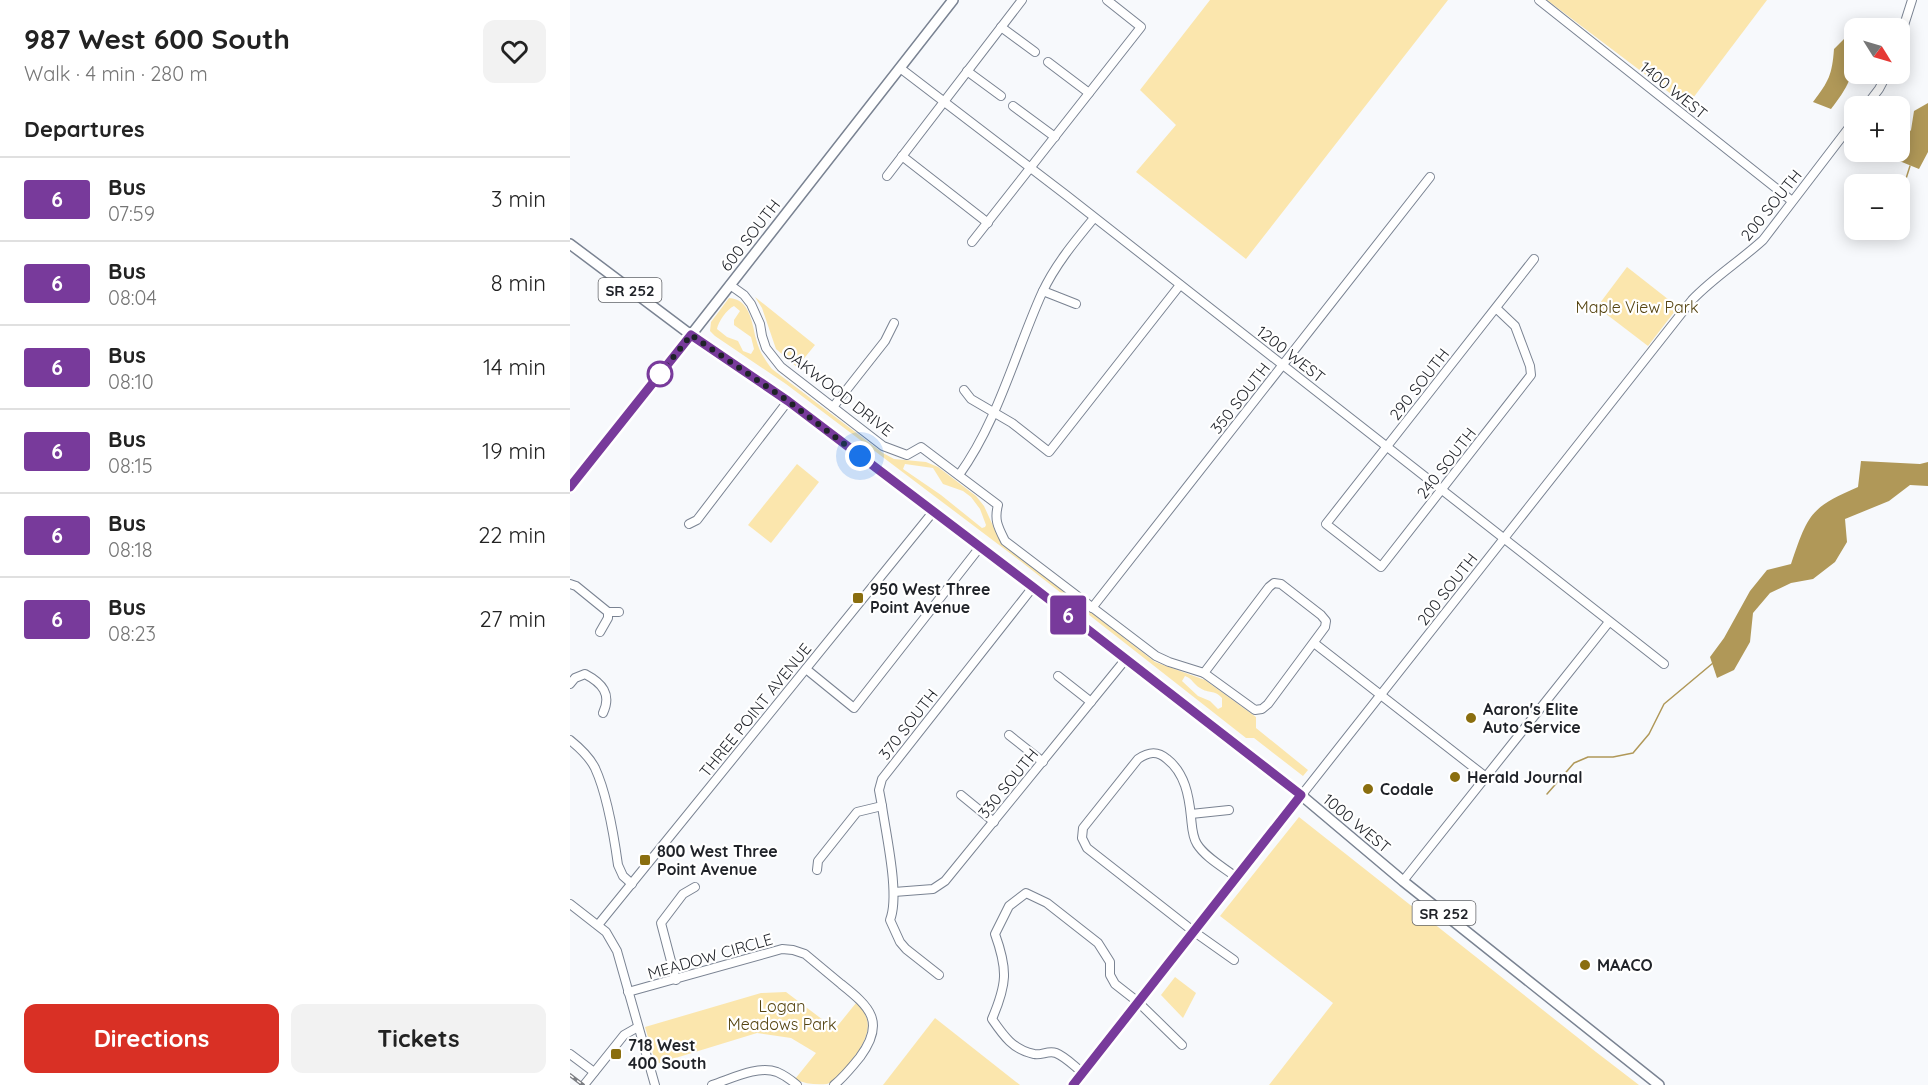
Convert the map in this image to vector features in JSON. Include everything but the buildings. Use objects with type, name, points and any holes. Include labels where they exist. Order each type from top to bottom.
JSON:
[{"type":"main road","name":"600 SOUTH","points":[[691,335],[953,0]]},
{"type":"main road","name":"1000 WEST","points":[[570,244],[691,335],[788,401],[1033,587],[1301,795],[1403,881],[1659,1085]]},
{"type":"street","points":[[887,176],[1022,0]]},
{"type":"street","points":[[972,242],[1141,27],[1107,0]]},
{"type":"street","name":"1400 WEST","points":[[1539,0],[1792,201]]},
{"type":"street","points":[[1906,18],[1912,0]]},
{"type":"street","points":[[1001,27],[1035,52]]},
{"type":"street","points":[[1048,62],[1089,93]]},
{"type":"street","name":"1200 WEST","points":[[900,69],[1031,168],[1664,664]]},
{"type":"street","points":[[967,71],[1001,96]]},
{"type":"street","points":[[1014,106],[1055,137]]},
{"type":"street","name":"200 SOUTH","points":[[1073,1085],[1692,300],[1708,284],[1746,256],[1763,240],[1844,134]]},
{"type":"street","points":[[902,156],[988,222]]},
{"type":"street","name":"350 SOUTH","points":[[1092,608],[1430,177]]},
{"type":"street","points":[[1094,218],[1064,257],[1043,291],[981,441],[959,476],[998,505],[995,517],[1005,541],[1156,656],[1204,673],[1255,710],[1262,709],[1326,627],[1326,621],[1281,584],[1274,583],[1204,673]]},
{"type":"street","name":"290 SOUTH","points":[[1381,567],[1326,524],[1534,259]]},
{"type":"street","name":"OAKWOOD DRIVE","points":[[730,285],[751,304],[760,324],[764,342],[773,358],[883,446],[907,455],[921,447],[959,476]]},
{"type":"street","points":[[964,390],[971,399],[1012,423],[1049,452],[1180,285]]},
{"type":"street","points":[[1043,291],[1076,304]]},
{"type":"street","name":"240 SOUTH","points":[[1381,567],[1531,375],[1530,366],[1515,326],[1496,308]]},
{"type":"street","points":[[833,407],[885,341],[894,323]]},
{"type":"street","name":"600 SOUTH","points":[[570,487],[691,335]]},
{"type":"street","points":[[689,525],[697,520],[788,401]]},
{"type":"street","name":"THREE POINT AVENUE","points":[[598,926],[933,512]]},
{"type":"street","points":[[806,669],[854,708],[980,548]]},
{"type":"street","points":[[570,584],[576,586],[609,612],[619,612]]},
{"type":"street","name":"370 SOUTH","points":[[939,975],[906,949],[900,942],[890,920],[894,910],[894,892],[879,790],[882,779],[1033,587]]},
{"type":"street","points":[[600,632],[609,612]]},
{"type":"street","points":[[1403,881],[1609,622]]},
{"type":"street","points":[[1314,643],[1486,777]]},
{"type":"street","name":"330 SOUTH","points":[[894,892],[933,889],[940,886],[1125,660]]},
{"type":"street","points":[[570,684],[579,675],[585,674],[603,687],[608,698],[603,713]]},
{"type":"street","points":[[1058,676],[1091,702]]},
{"type":"street","points":[[1009,735],[1043,762]]},
{"type":"street","points":[[570,740],[585,753],[595,768],[618,865],[623,876],[632,884]]},
{"type":"street","points":[[1234,960],[1087,848],[1082,838],[1083,828],[1138,759],[1147,753],[1159,753],[1176,768],[1184,781],[1192,831],[1197,844],[1236,877]]},
{"type":"street","points":[[961,795],[994,822]]},
{"type":"street","points":[[817,870],[818,861],[857,812],[882,806]]},
{"type":"street","points":[[1191,814],[1229,810]]},
{"type":"street","points":[[676,980],[661,923],[682,894],[695,887]]},
{"type":"street","points":[[1083,1073],[1057,1053],[1048,1052],[1035,1055],[1017,1048],[1005,1040],[992,1019],[1003,989],[1005,972],[996,934],[1009,906],[1026,893],[1047,903],[1098,943],[1110,962],[1110,975],[1115,984],[1138,1002],[1182,1045]]},
{"type":"street","points":[[570,904],[606,932],[617,951],[655,1085]]},
{"type":"street","name":"MEADOW CIRCLE","points":[[628,992],[782,949],[804,954],[863,1002],[873,1020],[873,1029],[867,1047],[846,1075],[834,1085]]},
{"type":"street","points":[[584,1085],[624,1035],[638,1027]]},
{"type":"street","points":[[570,1054],[594,1072]]},
{"type":"street","points":[[712,1085],[757,1071],[768,1070],[779,1072],[797,1085]]},
{"type":"green space","points":[[1210,0],[1448,0],[1246,259],[1136,172],[1176,125],[1140,90]]},
{"type":"green space","points":[[1547,0],[1767,0],[1687,106]]},
{"type":"green space","name":"Maple View Park","points":[[1627,267],[1678,307],[1648,346],[1597,307]]},
{"type":"green space","points":[[755,297],[815,345],[797,367],[776,349],[762,308]]},
{"type":"green space","points":[[729,298],[742,303],[749,313],[757,343],[772,369],[883,453],[894,459],[926,462],[938,467],[976,496],[984,506],[999,539],[1008,548],[1155,662],[1205,680],[1256,717],[1256,728],[1308,770],[1303,776],[1254,738],[1246,738],[1019,560],[786,384],[715,336],[710,331],[711,322]],"holes":[[[734,306],[740,311],[734,320],[734,325],[751,337],[754,349],[751,354],[743,351],[738,341],[727,337],[717,329],[723,316]],[[905,464],[933,468],[943,484],[963,491],[971,497],[980,509],[985,527],[982,528],[941,495],[903,469]],[[1185,676],[1203,690],[1216,693],[1222,698],[1222,707],[1218,709],[1210,701],[1198,696],[1182,681]]]},
{"type":"green space","points":[[797,464],[819,482],[771,543],[748,525]]},
{"type":"green space","points":[[1299,817],[1639,1085],[1269,1085],[1333,1003],[1220,916]]},
{"type":"green space","points":[[1175,977],[1196,993],[1183,1018],[1161,995]]},
{"type":"green space","name":"Logan Meadows Park","points":[[786,992],[835,1029],[856,1003],[863,1010],[868,1025],[865,1040],[844,1071],[831,1082],[815,1084],[795,1079],[816,1053],[791,1038],[757,1033],[656,1064],[645,1027],[761,993]]},
{"type":"green space","points":[[935,1018],[1020,1085],[883,1085]]},
{"type":"shaded area","points":[[1844,39],[1844,84],[1848,84],[1831,109],[1813,102],[1829,77],[1834,49]]},
{"type":"shaded area","points":[[1928,103],[1928,152],[1919,169],[1902,162],[1910,162],[1910,131],[1914,111]]},
{"type":"shaded area","points":[[1861,461],[1920,464],[1928,462],[1928,486],[1910,485],[1889,501],[1845,519],[1847,542],[1835,562],[1813,579],[1791,583],[1770,593],[1753,613],[1750,642],[1734,670],[1717,678],[1710,657],[1724,638],[1750,591],[1767,570],[1791,564],[1812,515],[1829,501],[1858,487]]},
{"type":"waterway","points":[[1907,174],[1910,166]]},
{"type":"waterway","points":[[1547,794],[1574,763],[1588,757],[1613,757],[1633,753],[1649,734],[1664,704],[1713,663]]},
{"type":"railway","points":[[570,1075],[583,1085]]},
{"type":"bus line","name":"6","points":[[570,487],[691,335],[788,401],[1301,795],[1073,1085]]},
{"type":"place","name":"950 West Three Point Avenue","points":[[858,598]]},
{"type":"place","name":"Aaron's Elite Auto Service","points":[[1471,718]]},
{"type":"place","name":"Herald Journal","points":[[1455,777]]},
{"type":"place","name":"Codale","points":[[1368,789]]},
{"type":"place","name":"800 West Three Point Avenue","points":[[645,860]]},
{"type":"place","name":"MAACO","points":[[1585,965]]},
{"type":"place","name":"718 West 400 South","points":[[616,1054]]},
{"type":"route","points":[[660,374],[691,335],[788,401],[860,456]]}]
